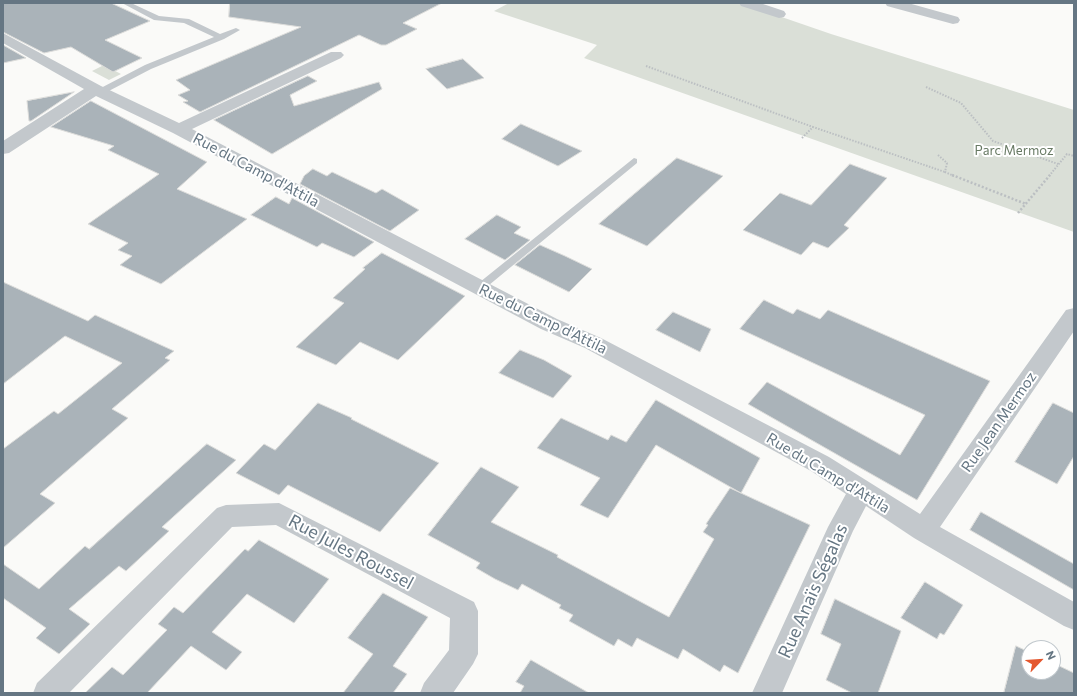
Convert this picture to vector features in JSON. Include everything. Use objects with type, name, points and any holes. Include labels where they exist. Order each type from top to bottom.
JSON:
[{"type":"street","points":[[746,3],[779,14]]},
{"type":"street","points":[[892,3],[953,20]]},
{"type":"street","name":"Rue du Camp d'Attila","points":[[3,37],[97,91],[179,129],[548,324],[593,343],[820,464],[923,530],[1074,617]]},
{"type":"street","points":[[179,129],[336,55]]},
{"type":"street","points":[[3,148],[97,91]]},
{"type":"street","name":"Rue Jean Mermoz","points":[[923,530],[1074,315]]},
{"type":"street","name":"Rue Anaïs Ségalas","points":[[767,693],[841,527],[861,491]]},
{"type":"street","name":"Rue Jules Roussel","points":[[48,693],[226,516],[279,514],[464,611],[463,654],[435,693]]},
{"type":"lane","points":[[125,3],[156,18],[186,21],[221,37]]},
{"type":"lane","points":[[97,91],[148,67],[236,30]]},
{"type":"lane","points":[[479,288],[634,161]]},
{"type":"path","points":[[646,66],[813,128],[945,172],[1026,204]]},
{"type":"path","points":[[926,87],[961,103],[994,141],[1058,164]]},
{"type":"path","points":[[802,138],[813,128]]},
{"type":"path","points":[[1018,213],[1067,154],[1074,156]]},
{"type":"path","points":[[938,155],[947,163],[945,172]]},
{"type":"green space","name":"Parc Mermoz","points":[[509,3],[741,3],[831,34],[1074,110],[1074,232],[584,58],[597,45],[494,11]]},
{"type":"green space","points":[[104,65],[121,74],[109,80],[92,71]]},
{"type":"building","points":[[3,3],[111,3],[150,21],[105,40],[142,58],[113,72],[71,47],[44,53],[3,32]]},
{"type":"building","points":[[230,3],[442,3],[403,23],[417,29],[386,45],[381,45],[359,35],[200,112],[183,102],[188,101],[178,95],[190,90],[176,80],[301,27],[229,17]]},
{"type":"building","points":[[3,45],[26,58],[3,63]]},
{"type":"building","points":[[463,59],[484,78],[447,89],[426,69]]},
{"type":"building","points":[[308,76],[317,81],[290,95],[294,106],[379,82],[382,89],[272,154],[214,120]]},
{"type":"building","points":[[74,92],[31,121],[29,121],[27,101]]},
{"type":"building","points":[[91,101],[207,162],[177,189],[247,219],[161,284],[120,265],[132,256],[118,250],[128,243],[88,224],[159,174],[108,150],[114,146],[51,127]]},
{"type":"building","points":[[521,124],[582,151],[558,166],[502,139]]},
{"type":"building","points":[[677,158],[723,176],[647,246],[599,224]]},
{"type":"building","points":[[850,164],[887,178],[844,225],[849,228],[828,248],[813,242],[801,255],[743,230],[780,193],[811,205]]},
{"type":"building","points":[[313,169],[327,176],[332,172],[376,193],[382,189],[419,210],[390,231],[300,184],[304,176]]},
{"type":"building","points":[[276,197],[289,204],[292,198],[374,242],[354,257],[322,243],[317,247],[251,215]]},
{"type":"building","points":[[497,215],[521,227],[514,233],[530,240],[505,260],[465,239]]},
{"type":"building","points":[[540,245],[592,269],[569,292],[515,265]]},
{"type":"building","points":[[382,253],[465,296],[398,360],[360,342],[336,365],[296,347],[344,303],[333,298],[365,269],[363,268]]},
{"type":"building","points":[[3,282],[88,321],[95,315],[174,351],[165,358],[170,360],[112,409],[128,418],[40,494],[55,503],[3,548],[3,449],[54,411],[58,414],[122,363],[65,336],[3,384]]},
{"type":"building","points":[[764,300],[793,314],[797,309],[820,319],[828,310],[990,381],[917,500],[748,404],[767,382],[900,455],[925,415],[740,329]]},
{"type":"building","points":[[673,312],[711,329],[700,352],[656,330]]},
{"type":"building","points":[[520,350],[544,360],[572,376],[553,398],[499,373]]},
{"type":"building","points":[[656,400],[760,458],[741,493],[656,445],[608,518],[580,505],[600,478],[537,448],[561,418],[608,440],[611,435],[626,442]]},
{"type":"building","points":[[318,403],[352,418],[351,419],[439,463],[380,532],[288,485],[279,495],[236,473],[264,444],[275,450]]},
{"type":"building","points":[[1053,403],[1074,413],[1074,456],[1057,484],[1015,462]]},
{"type":"building","points":[[207,444],[236,460],[162,527],[169,531],[126,571],[119,566],[69,609],[90,624],[59,654],[36,638],[46,628],[3,598],[3,564],[39,589],[85,546],[89,549]]},
{"type":"building","points":[[481,467],[519,487],[491,522],[558,555],[557,557],[669,617],[714,539],[703,532],[708,525],[706,524],[730,488],[810,525],[738,673],[724,665],[720,672],[683,649],[678,659],[637,638],[632,647],[618,639],[614,646],[569,621],[573,615],[559,608],[561,605],[522,584],[518,590],[495,579],[476,568],[480,563],[428,535]]},
{"type":"building","points":[[981,512],[1074,564],[1074,590],[970,530]]},
{"type":"building","points":[[259,540],[329,579],[294,623],[247,594],[212,632],[242,652],[226,670],[191,646],[147,693],[85,693],[112,667],[123,675],[167,630],[158,624],[174,607],[183,613],[245,549],[248,551]]},
{"type":"building","points":[[925,582],[963,605],[944,635],[940,633],[937,639],[901,618]]},
{"type":"building","points":[[383,593],[428,617],[393,666],[407,674],[393,693],[343,693],[373,654],[348,638]]},
{"type":"building","points":[[835,599],[901,631],[878,693],[852,693],[826,680],[841,644],[821,634]]},
{"type":"building","points":[[1016,646],[1021,648],[1021,680],[1061,680],[1061,667],[1074,673],[1074,693],[1004,693]]},
{"type":"building","points":[[531,660],[589,693],[520,693],[524,686],[516,682]]}]
